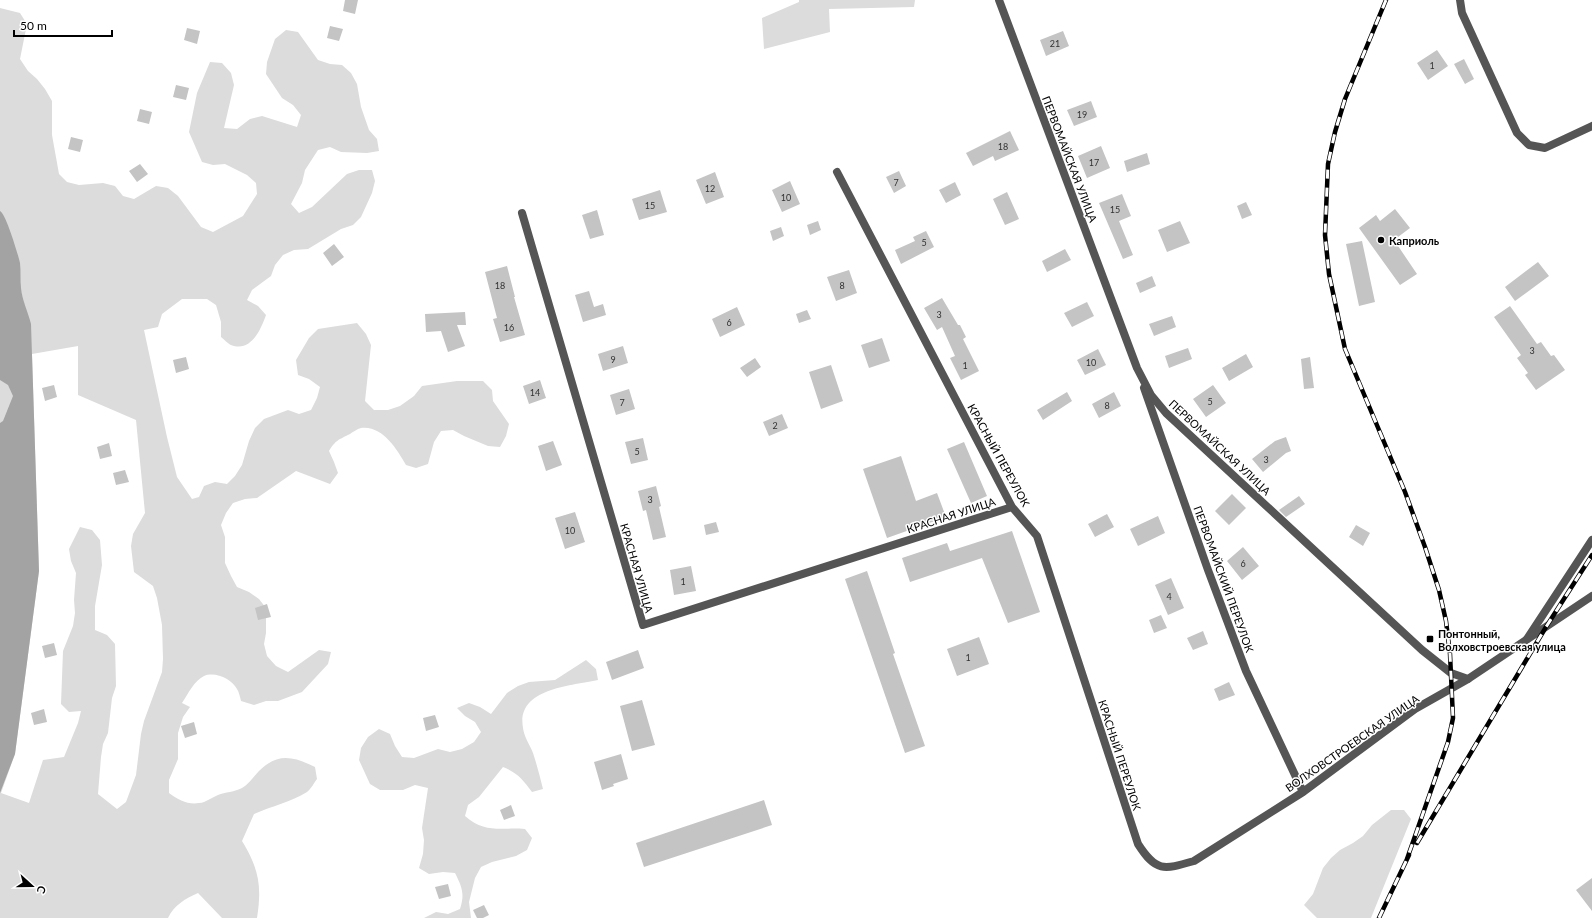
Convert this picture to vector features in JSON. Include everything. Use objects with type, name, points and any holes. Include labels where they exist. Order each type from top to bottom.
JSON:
[{"type":"street","name":"ПЕРВОМАЙСКАЯ УЛИЦА","points":[[1000,0],[1137,368],[1151,395],[1166,413],[1422,650],[1452,673],[1468,679]]},
{"type":"street","points":[[1460,0],[1462,13],[1517,133],[1530,145],[1545,148],[1592,126]]},
{"type":"street","name":"КРАСНЫЙ ПЕРЕУЛОК","points":[[837,172],[1012,507],[1037,536],[1138,844],[1152,863],[1159,866]]},
{"type":"street","name":"КРАСНАЯ УЛИЦА","points":[[522,213],[643,626],[1012,507]]},
{"type":"street","name":"ПЕРВОМАЙСКИЙ ПЕРЕУЛОК","points":[[1137,368],[1208,570],[1246,671],[1303,792]]},
{"type":"street","points":[[1527,639],[1592,540]]},
{"type":"street","name":"ВОЛХОВСТРОЕВСКАЯ УЛИЦА","points":[[1159,866],[1174,867],[1194,862],[1303,792],[1415,709],[1468,679],[1592,596]]},
{"type":"shaded area","points":[[799,0],[915,0],[914,7],[829,9],[830,32],[764,49],[762,18],[799,2]]},
{"type":"shaded area","points":[[0,8],[20,13],[27,24],[20,59],[28,71],[45,89],[52,101],[52,135],[59,174],[67,182],[79,185],[103,183],[115,186],[123,196],[134,199],[156,186],[168,188],[178,196],[201,227],[213,232],[243,216],[257,194],[256,183],[247,175],[225,164],[213,165],[202,162],[189,132],[197,93],[210,62],[222,63],[231,73],[234,85],[224,128],[237,129],[250,119],[262,116],[297,127],[301,115],[293,105],[282,98],[266,74],[267,62],[275,39],[286,30],[298,32],[318,60],[330,64],[342,65],[351,73],[357,84],[361,107],[369,130],[377,139],[379,151],[367,153],[341,152],[330,147],[318,150],[305,170],[302,183],[291,204],[299,213],[312,207],[347,174],[359,170],[372,170],[375,181],[372,193],[361,217],[353,225],[341,229],[308,249],[294,250],[283,255],[275,265],[271,276],[252,290],[247,300],[258,306],[266,315],[258,333],[250,343],[238,347],[230,344],[221,337],[221,322],[216,305],[207,299],[182,299],[162,314],[158,327],[144,330],[177,477],[192,499],[199,497],[204,486],[215,482],[227,484],[235,476],[242,465],[249,441],[255,428],[264,419],[288,410],[299,414],[311,410],[317,398],[320,387],[309,379],[298,375],[296,360],[309,338],[318,329],[357,323],[366,334],[371,345],[365,401],[374,410],[388,410],[400,406],[414,396],[422,386],[457,381],[483,381],[492,390],[493,401],[509,424],[506,436],[500,447],[488,446],[453,430],[441,431],[434,442],[428,464],[416,468],[406,465],[393,445],[382,434],[369,428],[361,428],[338,441],[329,451],[338,473],[330,484],[296,471],[257,498],[245,499],[233,503],[226,513],[221,525],[225,537],[225,563],[237,587],[249,592],[259,599],[266,608],[266,633],[264,644],[267,656],[276,666],[288,672],[319,650],[331,652],[328,664],[302,692],[278,701],[266,701],[254,705],[241,701],[235,685],[218,675],[208,675],[197,681],[182,703],[190,707],[183,717],[178,733],[178,759],[169,780],[169,793],[181,800],[190,803],[199,803],[221,794],[242,788],[266,765],[280,759],[293,759],[315,767],[317,779],[311,788],[294,799],[254,814],[242,841],[256,869],[258,878],[259,896],[257,918],[222,918],[198,893],[180,903],[173,909],[168,918],[0,918]],"holes":[[[78,346],[78,395],[136,420],[145,513],[133,534],[131,546],[134,572],[153,586],[162,625],[162,672],[144,721],[136,775],[126,802],[117,809],[98,794],[103,744],[108,733],[112,698],[116,686],[115,644],[107,635],[95,630],[95,606],[102,565],[100,540],[92,530],[80,527],[69,549],[71,561],[76,573],[74,600],[75,613],[73,626],[63,651],[61,704],[69,712],[81,711],[78,723],[64,757],[43,760],[29,803],[1,793],[15,754],[39,571],[32,354]]]},
{"type":"shaded area","points":[[0,211],[8,226],[19,258],[22,292],[31,324],[39,571],[15,754],[0,793],[0,423],[3,421],[13,396],[8,385],[0,380]]},
{"type":"shaded area","points":[[586,660],[596,669],[598,680],[548,691],[528,704],[523,715],[523,728],[533,753],[543,789],[532,792],[520,777],[503,767],[479,797],[468,805],[465,816],[472,822],[479,825],[494,828],[525,829],[532,838],[527,850],[516,856],[492,862],[481,867],[475,878],[469,902],[471,918],[424,918],[436,912],[448,914],[460,909],[462,904],[461,887],[455,873],[443,872],[429,874],[419,868],[423,854],[424,840],[422,828],[428,788],[415,785],[403,790],[380,790],[370,784],[359,760],[361,748],[368,737],[379,729],[390,734],[402,757],[414,758],[438,749],[450,752],[462,749],[474,742],[481,732],[475,722],[465,716],[457,708],[469,703],[480,707],[491,714],[507,693],[518,686],[529,682],[555,680]]},
{"type":"shaded area","points":[[1391,810],[1404,810],[1411,819],[1371,918],[1317,918],[1304,905],[1313,894],[1323,868],[1340,850],[1363,836],[1372,825]]},
{"type":"building","points":[[345,0],[358,0],[355,14],[343,11]]},
{"type":"building","points":[[330,26],[343,29],[339,41],[327,38]]},
{"type":"building","points":[[187,28],[200,31],[197,44],[184,40]]},
{"type":"building","points":[[1063,31],[1069,46],[1046,56],[1040,40]]},
{"type":"building","points":[[1437,50],[1448,66],[1428,80],[1417,63]]},
{"type":"building","points":[[1464,59],[1474,79],[1465,84],[1454,64]]},
{"type":"building","points":[[176,85],[189,88],[186,100],[173,97]]},
{"type":"building","points":[[1091,101],[1097,117],[1074,126],[1067,110]]},
{"type":"building","points":[[140,109],[152,112],[149,124],[137,121]]},
{"type":"building","points":[[1010,131],[1019,150],[995,161],[993,156],[973,166],[966,153]]},
{"type":"building","points":[[71,137],[83,140],[80,152],[68,149]]},
{"type":"building","points":[[1101,146],[1110,168],[1087,178],[1078,156]]},
{"type":"building","points":[[1147,153],[1150,164],[1127,172],[1124,161]]},
{"type":"building","points":[[140,164],[148,174],[137,182],[129,171]]},
{"type":"building","points":[[899,171],[906,186],[894,193],[886,177]]},
{"type":"building","points":[[715,172],[724,197],[706,204],[696,180]]},
{"type":"building","points":[[790,181],[800,204],[782,212],[772,190]]},
{"type":"building","points":[[955,182],[961,195],[946,203],[939,190]]},
{"type":"building","points":[[660,190],[667,212],[639,220],[632,199]]},
{"type":"building","points":[[1007,192],[1019,219],[1005,225],[993,199]]},
{"type":"building","points":[[1122,194],[1131,216],[1119,221],[1133,255],[1123,259],[1099,203]]},
{"type":"building","points":[[1246,202],[1252,215],[1242,219],[1237,206]]},
{"type":"building","points":[[1395,209],[1410,228],[1394,240],[1417,274],[1400,285],[1359,228],[1376,215],[1380,221]]},
{"type":"building","points":[[597,210],[604,235],[590,239],[582,215]]},
{"type":"building","points":[[818,221],[821,230],[810,235],[807,225]]},
{"type":"building","points":[[1180,221],[1190,243],[1167,252],[1158,230]]},
{"type":"building","points":[[781,227],[784,236],[773,241],[770,231]]},
{"type":"building","points":[[926,231],[934,247],[901,264],[895,250],[915,241],[913,237]]},
{"type":"building","points":[[1362,241],[1375,302],[1359,306],[1346,244]]},
{"type":"building","points":[[334,244],[344,257],[332,266],[323,253]]},
{"type":"building","points":[[1065,249],[1071,260],[1047,272],[1042,261]]},
{"type":"building","points":[[1538,262],[1549,276],[1515,301],[1505,287]]},
{"type":"building","points":[[507,266],[525,335],[500,342],[493,319],[497,318],[485,272]]},
{"type":"building","points":[[849,270],[857,293],[836,301],[827,277]]},
{"type":"building","points":[[1152,276],[1156,286],[1140,293],[1136,283]]},
{"type":"building","points":[[589,291],[594,307],[603,304],[606,315],[583,322],[575,295]]},
{"type":"building","points":[[942,298],[958,325],[960,325],[966,337],[963,339],[979,371],[961,380],[950,358],[955,356],[942,327],[937,330],[924,308]]},
{"type":"building","points":[[1087,302],[1094,316],[1072,327],[1064,313]]},
{"type":"building","points":[[1510,306],[1537,344],[1541,342],[1551,356],[1554,355],[1565,370],[1536,390],[1525,375],[1528,373],[1517,358],[1521,355],[1494,317]]},
{"type":"building","points":[[737,307],[745,325],[720,337],[712,319]]},
{"type":"building","points":[[807,310],[811,319],[799,323],[796,314]]},
{"type":"building","points":[[465,312],[466,325],[457,325],[465,346],[448,352],[441,331],[426,332],[425,314]]},
{"type":"building","points":[[1172,316],[1176,327],[1154,336],[1149,324]]},
{"type":"building","points":[[882,338],[890,361],[869,368],[861,345]]},
{"type":"building","points":[[623,346],[628,363],[603,371],[598,354]]},
{"type":"building","points":[[1188,348],[1192,359],[1169,368],[1165,356]]},
{"type":"building","points":[[1098,349],[1106,365],[1085,375],[1077,360]]},
{"type":"building","points":[[1246,354],[1253,367],[1229,381],[1222,368]]},
{"type":"building","points":[[186,357],[189,369],[176,373],[173,360]]},
{"type":"building","points":[[1310,357],[1314,388],[1304,389],[1301,359]]},
{"type":"building","points":[[755,358],[761,367],[747,377],[740,368]]},
{"type":"building","points":[[831,365],[843,401],[821,409],[809,372]]},
{"type":"building","points":[[540,380],[546,398],[529,404],[523,386]]},
{"type":"building","points":[[54,385],[57,397],[45,401],[42,388]]},
{"type":"building","points":[[1213,385],[1226,403],[1206,417],[1193,399]]},
{"type":"building","points":[[629,389],[635,409],[616,415],[610,395]]},
{"type":"building","points":[[1067,392],[1072,401],[1043,420],[1037,410]]},
{"type":"building","points":[[1114,392],[1121,406],[1099,418],[1092,404]]},
{"type":"building","points":[[782,414],[788,428],[769,436],[763,422]]},
{"type":"building","points":[[1286,437],[1291,451],[1286,453],[1263,472],[1252,459],[1275,441]]},
{"type":"building","points":[[643,438],[648,460],[631,464],[625,442]]},
{"type":"building","points":[[553,441],[562,465],[546,471],[538,446]]},
{"type":"building","points":[[964,442],[987,496],[971,503],[947,449]]},
{"type":"building","points":[[109,443],[112,456],[100,459],[97,447]]},
{"type":"building","points":[[901,456],[916,501],[937,493],[946,517],[887,538],[863,469]]},
{"type":"building","points":[[125,470],[129,482],[116,485],[113,473]]},
{"type":"building","points":[[656,486],[666,537],[653,540],[646,510],[643,511],[638,491]]},
{"type":"building","points":[[1232,494],[1246,508],[1229,525],[1215,511]]},
{"type":"building","points":[[1299,496],[1305,504],[1286,517],[1279,510]]},
{"type":"building","points":[[575,512],[585,542],[565,549],[555,518]]},
{"type":"building","points":[[1107,514],[1114,527],[1095,537],[1088,524]]},
{"type":"building","points":[[1158,516],[1165,533],[1138,546],[1130,529]]},
{"type":"building","points":[[716,522],[719,532],[706,535],[704,525]]},
{"type":"building","points":[[1356,525],[1370,533],[1363,546],[1349,537]]},
{"type":"building","points":[[1012,531],[1040,612],[1008,623],[982,558],[910,582],[902,558],[947,543],[950,551]]},
{"type":"building","points":[[1243,547],[1259,566],[1242,580],[1227,561]]},
{"type":"building","points":[[691,566],[696,591],[674,595],[670,570]]},
{"type":"building","points":[[867,571],[895,653],[893,654],[925,746],[905,753],[845,579]]},
{"type":"building","points":[[1171,578],[1184,608],[1168,615],[1155,585]]},
{"type":"building","points":[[267,604],[271,617],[258,620],[255,608]]},
{"type":"building","points":[[1161,615],[1167,628],[1154,633],[1149,620]]},
{"type":"building","points":[[1203,631],[1208,644],[1193,650],[1187,638]]},
{"type":"building","points":[[979,637],[989,664],[957,676],[947,649]]},
{"type":"building","points":[[54,643],[57,655],[45,658],[42,646]]},
{"type":"building","points":[[638,650],[644,668],[612,680],[606,662]]},
{"type":"building","points":[[1229,682],[1235,695],[1219,701],[1214,689]]},
{"type":"building","points":[[642,700],[655,745],[632,751],[620,706]]},
{"type":"building","points":[[44,709],[47,722],[34,725],[31,713]]},
{"type":"building","points":[[435,715],[439,727],[426,731],[423,718]]},
{"type":"building","points":[[194,722],[197,734],[185,738],[181,726]]},
{"type":"building","points":[[621,754],[628,779],[613,784],[614,786],[602,790],[594,762]]},
{"type":"building","points":[[764,800],[772,825],[644,867],[636,843]]},
{"type":"building","points":[[511,805],[515,816],[504,820],[500,810]]},
{"type":"building","points":[[1592,878],[1592,911],[1576,890]]},
{"type":"building","points":[[448,884],[451,896],[439,899],[435,887]]},
{"type":"building","points":[[484,905],[489,915],[483,918],[477,918],[473,910]]},
{"type":"railway","points":[[1386,0],[1345,99],[1335,132],[1328,164],[1325,235],[1329,274],[1345,349],[1405,492],[1439,590],[1446,621],[1450,654],[1453,718],[1448,742],[1407,859]]},
{"type":"railway","points":[[1417,843],[1546,627],[1592,555]]},
{"type":"railway","points":[[1379,918],[1409,855]]},
{"type":"place","name":"Каприоль","points":[[1381,240]]},
{"type":"place","name":"Понтонный, Волховстроевская улица","points":[[1430,639]]}]
